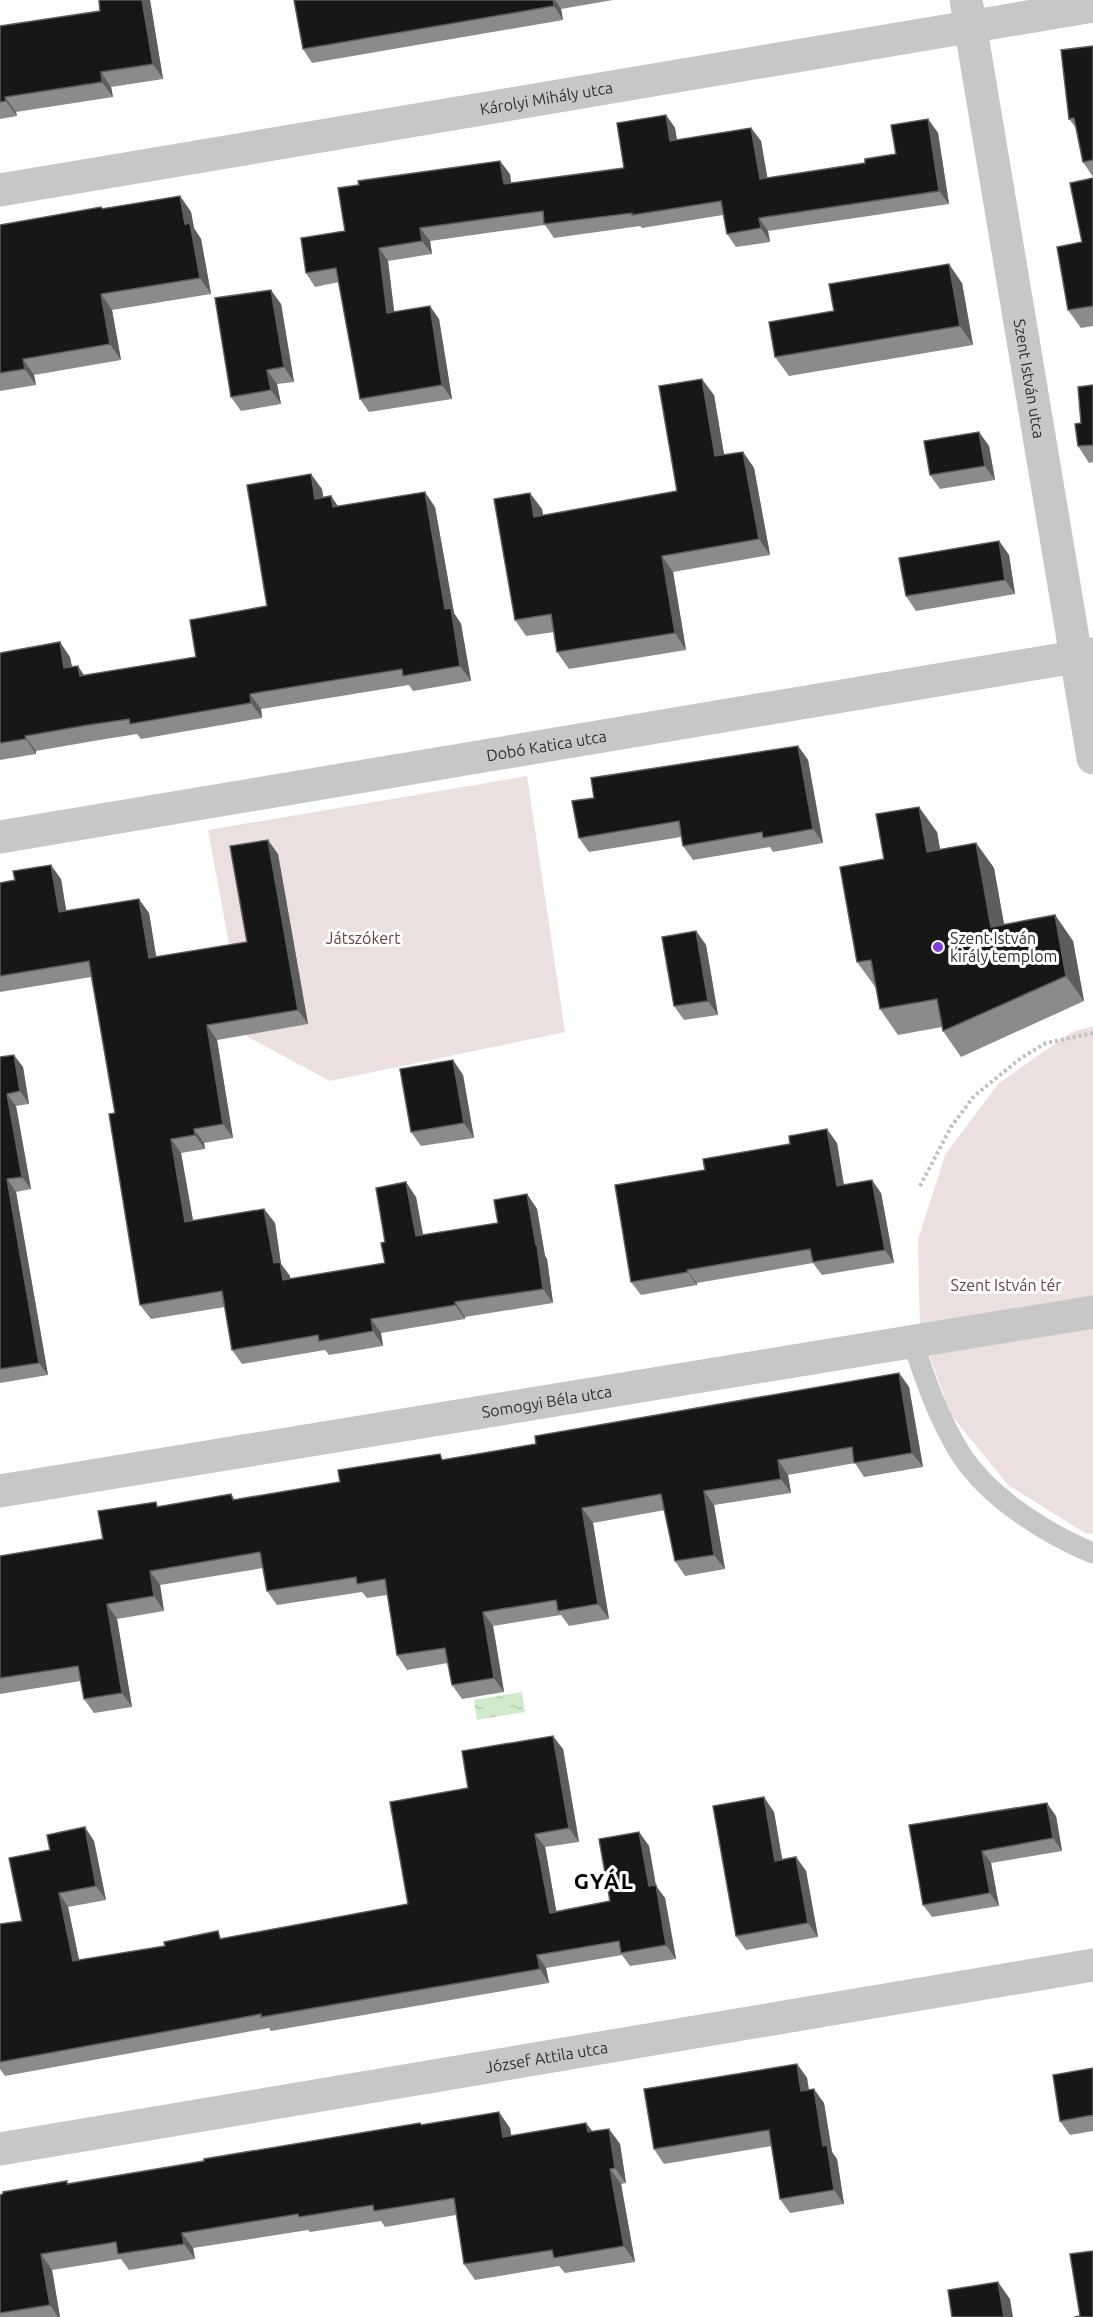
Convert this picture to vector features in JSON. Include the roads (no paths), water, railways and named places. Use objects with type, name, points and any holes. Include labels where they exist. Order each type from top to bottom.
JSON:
[{"type":"street","name":"Károlyi Mihály utca","points":[[0,190],[968,13],[1093,6]]},
{"type":"street","name":"Szent István utca","points":[[968,13],[1084,656],[1093,758]]},
{"type":"street","name":"Dobó Katica utca","points":[[0,837],[1084,656]]},
{"type":"street","name":"Somogyi Béla utca","points":[[0,1491],[1093,1312]]},
{"type":"street","name":"József Attila utca","points":[[0,2149],[1093,1965]]},
{"type":"lane","points":[[913,1342],[928,1389],[944,1425],[963,1457],[988,1487],[1026,1517],[1074,1545],[1093,1553]]},
{"type":"water","points":[[522,1692],[525,1712],[477,1720],[474,1700]]},
{"type":"place","name":"Szent István király templom","points":[[938,947]]},
{"type":"district","name":"GYÁL","points":[[604,1880]]},
{"type":"park label","name":"Játszókert","points":[[363,938]]},
{"type":"park label","name":"Szent István tér","points":[[1006,1285]]}]
